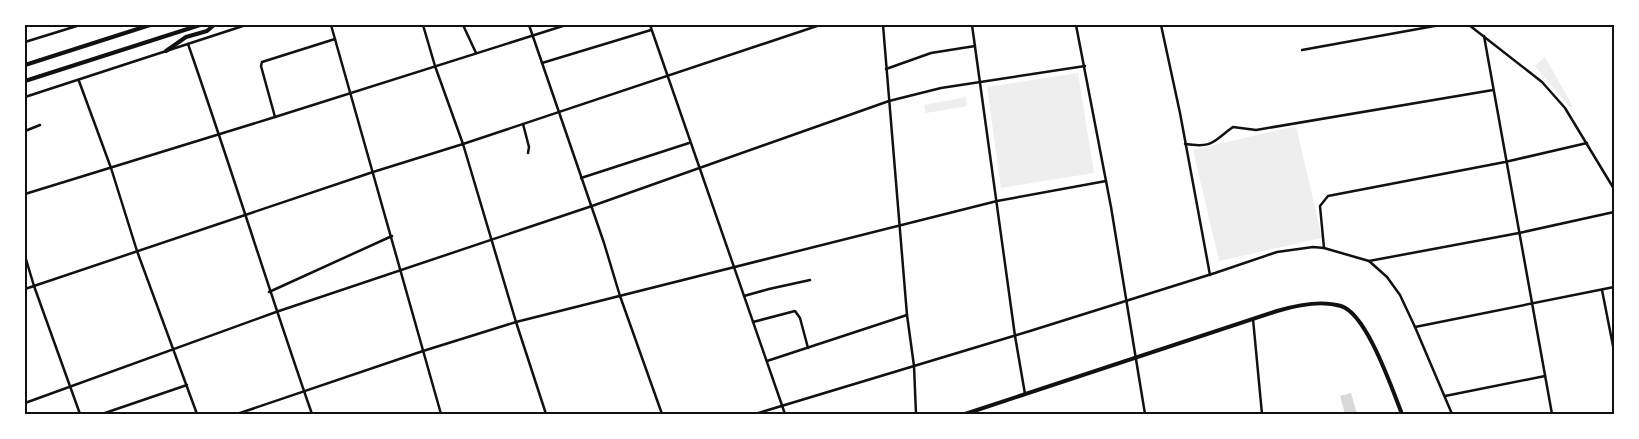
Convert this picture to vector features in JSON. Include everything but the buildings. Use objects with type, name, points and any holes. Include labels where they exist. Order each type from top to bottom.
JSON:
[{"type":"street","points":[[57,25],[61,31]]},
{"type":"street","points":[[25,42],[80,25]]},
{"type":"street","points":[[25,65],[150,25]]},
{"type":"street","points":[[25,81],[200,25]]},
{"type":"street","points":[[166,51],[186,37],[207,31],[214,25]]},
{"type":"street","points":[[25,97],[79,81],[246,25]]},
{"type":"street","points":[[331,25],[441,414]]},
{"type":"street","points":[[422,25],[463,144],[516,322],[546,414]]},
{"type":"street","points":[[464,25],[476,53]]},
{"type":"street","points":[[529,25],[592,206],[620,296],[662,414]]},
{"type":"street","points":[[25,194],[566,25]]},
{"type":"street","points":[[650,25],[666,76],[785,414]]},
{"type":"street","points":[[25,289],[372,172],[463,144],[820,25]]},
{"type":"street","points":[[882,25],[907,315],[914,366],[916,414]]},
{"type":"street","points":[[972,25],[1015,336],[1026,394]]},
{"type":"street","points":[[1076,25],[1106,181],[1145,414]]},
{"type":"street","points":[[1161,25],[1210,275]]},
{"type":"street","points":[[1302,50],[1440,25]]},
{"type":"street","points":[[1469,25],[1542,82],[1565,108],[1614,189]]},
{"type":"street","points":[[542,63],[651,30]]},
{"type":"street","points":[[1484,36],[1505,162],[1552,414]]},
{"type":"street","points":[[275,117],[261,66],[262,62],[335,39]]},
{"type":"street","points":[[188,44],[220,134],[244,215],[312,414]]},
{"type":"street","points":[[886,69],[932,53],[975,46]]},
{"type":"street","points":[[25,404],[276,312],[400,272],[592,206],[889,101],[941,88],[1085,66]]},
{"type":"street","points":[[79,81],[137,251],[197,414]]},
{"type":"street","points":[[1185,144],[1200,146],[1209,144],[1217,141],[1233,128],[1256,130],[1493,90]]},
{"type":"street","points":[[523,124],[529,147],[528,153]]},
{"type":"street","points":[[25,131],[40,125]]},
{"type":"street","points":[[581,178],[690,143]]},
{"type":"street","points":[[1324,248],[1320,206],[1328,196],[1505,162],[1587,143]]},
{"type":"street","points":[[237,414],[304,390],[516,322],[997,201],[1106,181]]},
{"type":"street","points":[[1369,261],[1519,233],[1614,212]]},
{"type":"street","points":[[270,292],[392,236]]},
{"type":"street","points":[[755,414],[1015,336],[1277,252],[1313,247],[1324,248],[1369,261],[1387,277],[1415,327],[1452,414]]},
{"type":"street","points":[[25,256],[80,414]]},
{"type":"street","points":[[744,296],[810,280]]},
{"type":"street","points":[[1415,327],[1614,288]]},
{"type":"street","points":[[1602,290],[1614,351]]},
{"type":"street","points":[[965,414],[1253,319],[1296,306],[1322,303],[1343,306],[1361,321],[1372,342],[1402,414]]},
{"type":"street","points":[[753,322],[795,311],[800,318],[808,348]]},
{"type":"street","points":[[767,361],[907,315]]},
{"type":"street","points":[[1253,319],[1262,414]]},
{"type":"street","points":[[1444,396],[1545,376]]},
{"type":"street","points":[[102,414],[187,385]]},
{"type":"shaded area","points":[[1545,57],[1572,105],[1572,110],[1535,66]]},
{"type":"shaded area","points":[[1078,73],[1094,173],[1001,188],[987,87]]},
{"type":"shaded area","points":[[966,97],[967,106],[926,113],[924,105]]},
{"type":"shaded area","points":[[1296,126],[1322,238],[1219,261],[1193,150]]},
{"type":"shaded area","points":[[1351,393],[1357,414],[1345,414],[1340,396]]}]
